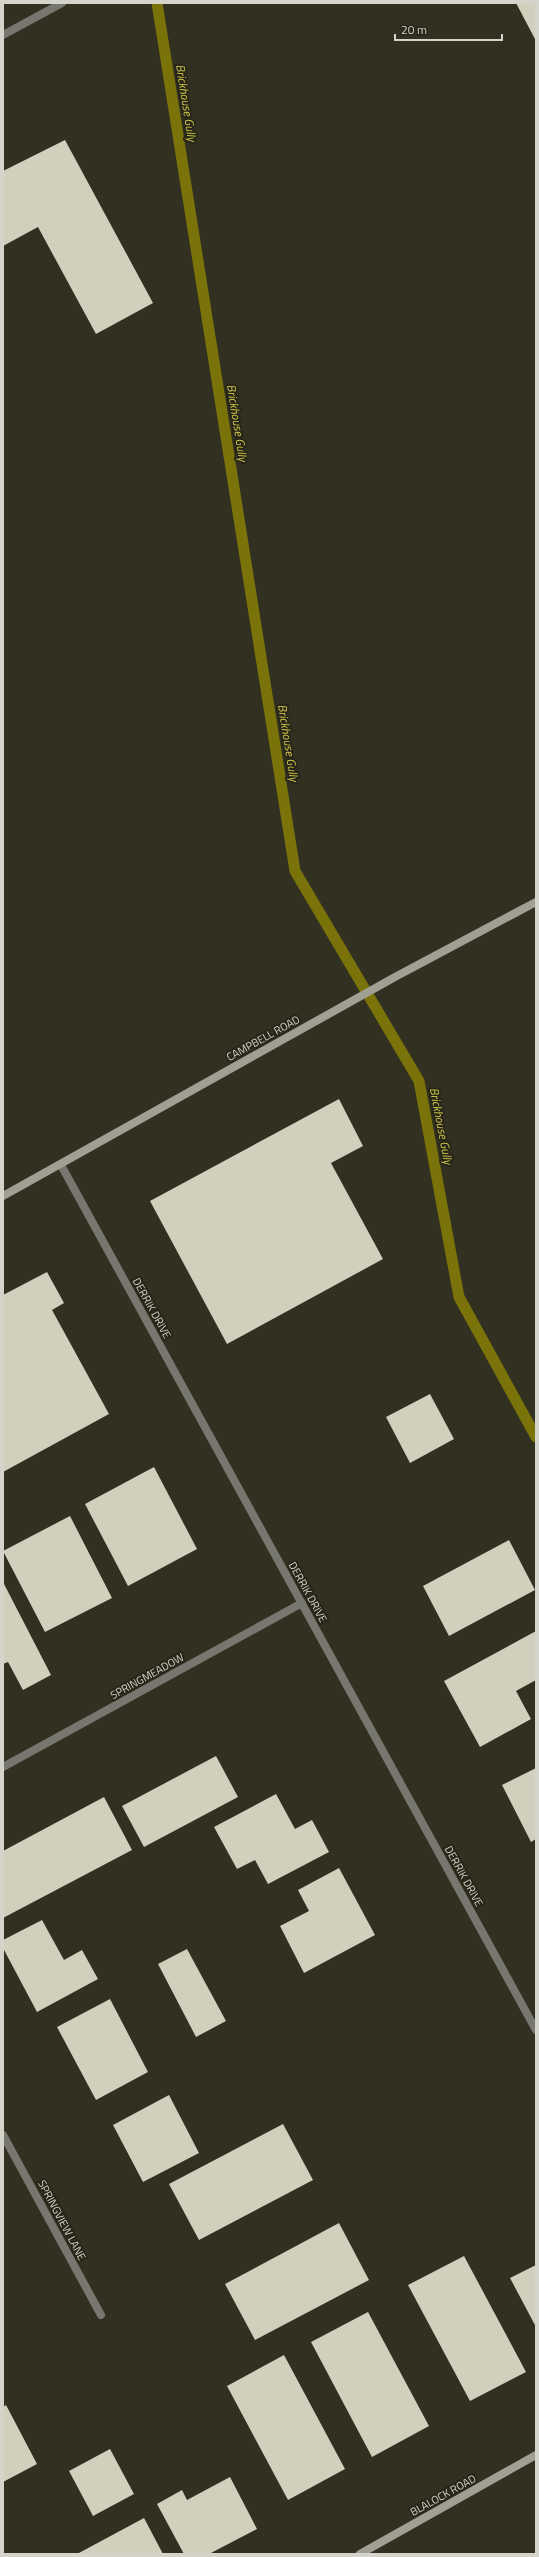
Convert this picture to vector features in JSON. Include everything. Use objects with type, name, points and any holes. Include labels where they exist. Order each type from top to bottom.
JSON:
[{"type":"street","points":[[3,35],[62,3]]},
{"type":"street","name":"CAMPBELL ROAD","points":[[3,1196],[61,1165],[395,976],[536,902]]},
{"type":"street","name":"DERRIK DRIVE","points":[[61,1165],[536,2030]]},
{"type":"street","name":"SPRINGMEADOW","points":[[3,1767],[302,1603]]},
{"type":"street","name":"SPRINGVIEW LANE","points":[[3,2135],[101,2315]]},
{"type":"street","name":"BLALOCK ROAD","points":[[360,2554],[536,2455]]},
{"type":"building","points":[[516,3],[536,3],[536,41]]},
{"type":"building","points":[[65,140],[153,303],[96,334],[38,227],[3,246],[3,171]]},
{"type":"building","points":[[339,1099],[363,1146],[331,1163],[383,1259],[227,1344],[150,1201]]},
{"type":"building","points":[[47,1272],[64,1303],[52,1310],[109,1414],[3,1472],[3,1295]]},
{"type":"building","points":[[430,1394],[454,1439],[410,1463],[386,1417]]},
{"type":"building","points":[[154,1467],[197,1549],[128,1586],[85,1504]]},
{"type":"building","points":[[70,1516],[112,1598],[45,1632],[3,1551]]},
{"type":"building","points":[[509,1540],[535,1590],[449,1636],[423,1586]]},
{"type":"building","points":[[3,1582],[51,1675],[23,1690],[8,1662],[3,1664]]},
{"type":"building","points":[[536,1631],[536,1680],[516,1691],[531,1719],[480,1747],[444,1681]]},
{"type":"building","points":[[216,1756],[238,1797],[144,1847],[122,1806]]},
{"type":"building","points":[[536,1768],[536,1839],[531,1842],[502,1785]]},
{"type":"building","points":[[276,1794],[295,1829],[312,1820],[329,1852],[268,1884],[255,1860],[237,1869],[214,1827]]},
{"type":"building","points":[[104,1797],[132,1850],[3,1918],[3,1851]]},
{"type":"building","points":[[339,1868],[375,1935],[304,1973],[280,1926],[309,1911],[298,1890]]},
{"type":"building","points":[[42,1920],[64,1960],[82,1950],[98,1979],[37,2012],[3,1948],[3,1940]]},
{"type":"building","points":[[187,1949],[226,2021],[196,2037],[158,1964]]},
{"type":"building","points":[[110,1999],[148,2072],[96,2100],[57,2027]]},
{"type":"building","points":[[169,2095],[199,2153],[143,2182],[113,2125]]},
{"type":"building","points":[[283,2124],[313,2180],[199,2240],[169,2184]]},
{"type":"building","points":[[339,2223],[369,2280],[255,2340],[225,2284]]},
{"type":"building","points":[[464,2256],[526,2372],[470,2401],[408,2285]]},
{"type":"building","points":[[536,2265],[536,2327],[510,2278]]},
{"type":"building","points":[[368,2312],[429,2426],[372,2457],[311,2342]]},
{"type":"building","points":[[284,2355],[345,2469],[288,2500],[227,2386]]},
{"type":"building","points":[[6,2405],[37,2464],[3,2482],[3,2407]]},
{"type":"building","points":[[110,2449],[134,2494],[93,2516],[69,2471]]},
{"type":"building","points":[[230,2477],[257,2529],[209,2554],[184,2554],[157,2504],[182,2490],[187,2500]]},
{"type":"building","points":[[144,2518],[163,2554],[77,2554]]},
{"type":"waterway","name":"Brickhouse Gully","points":[[157,3],[295,871],[419,1081],[459,1297],[536,1437]]}]
